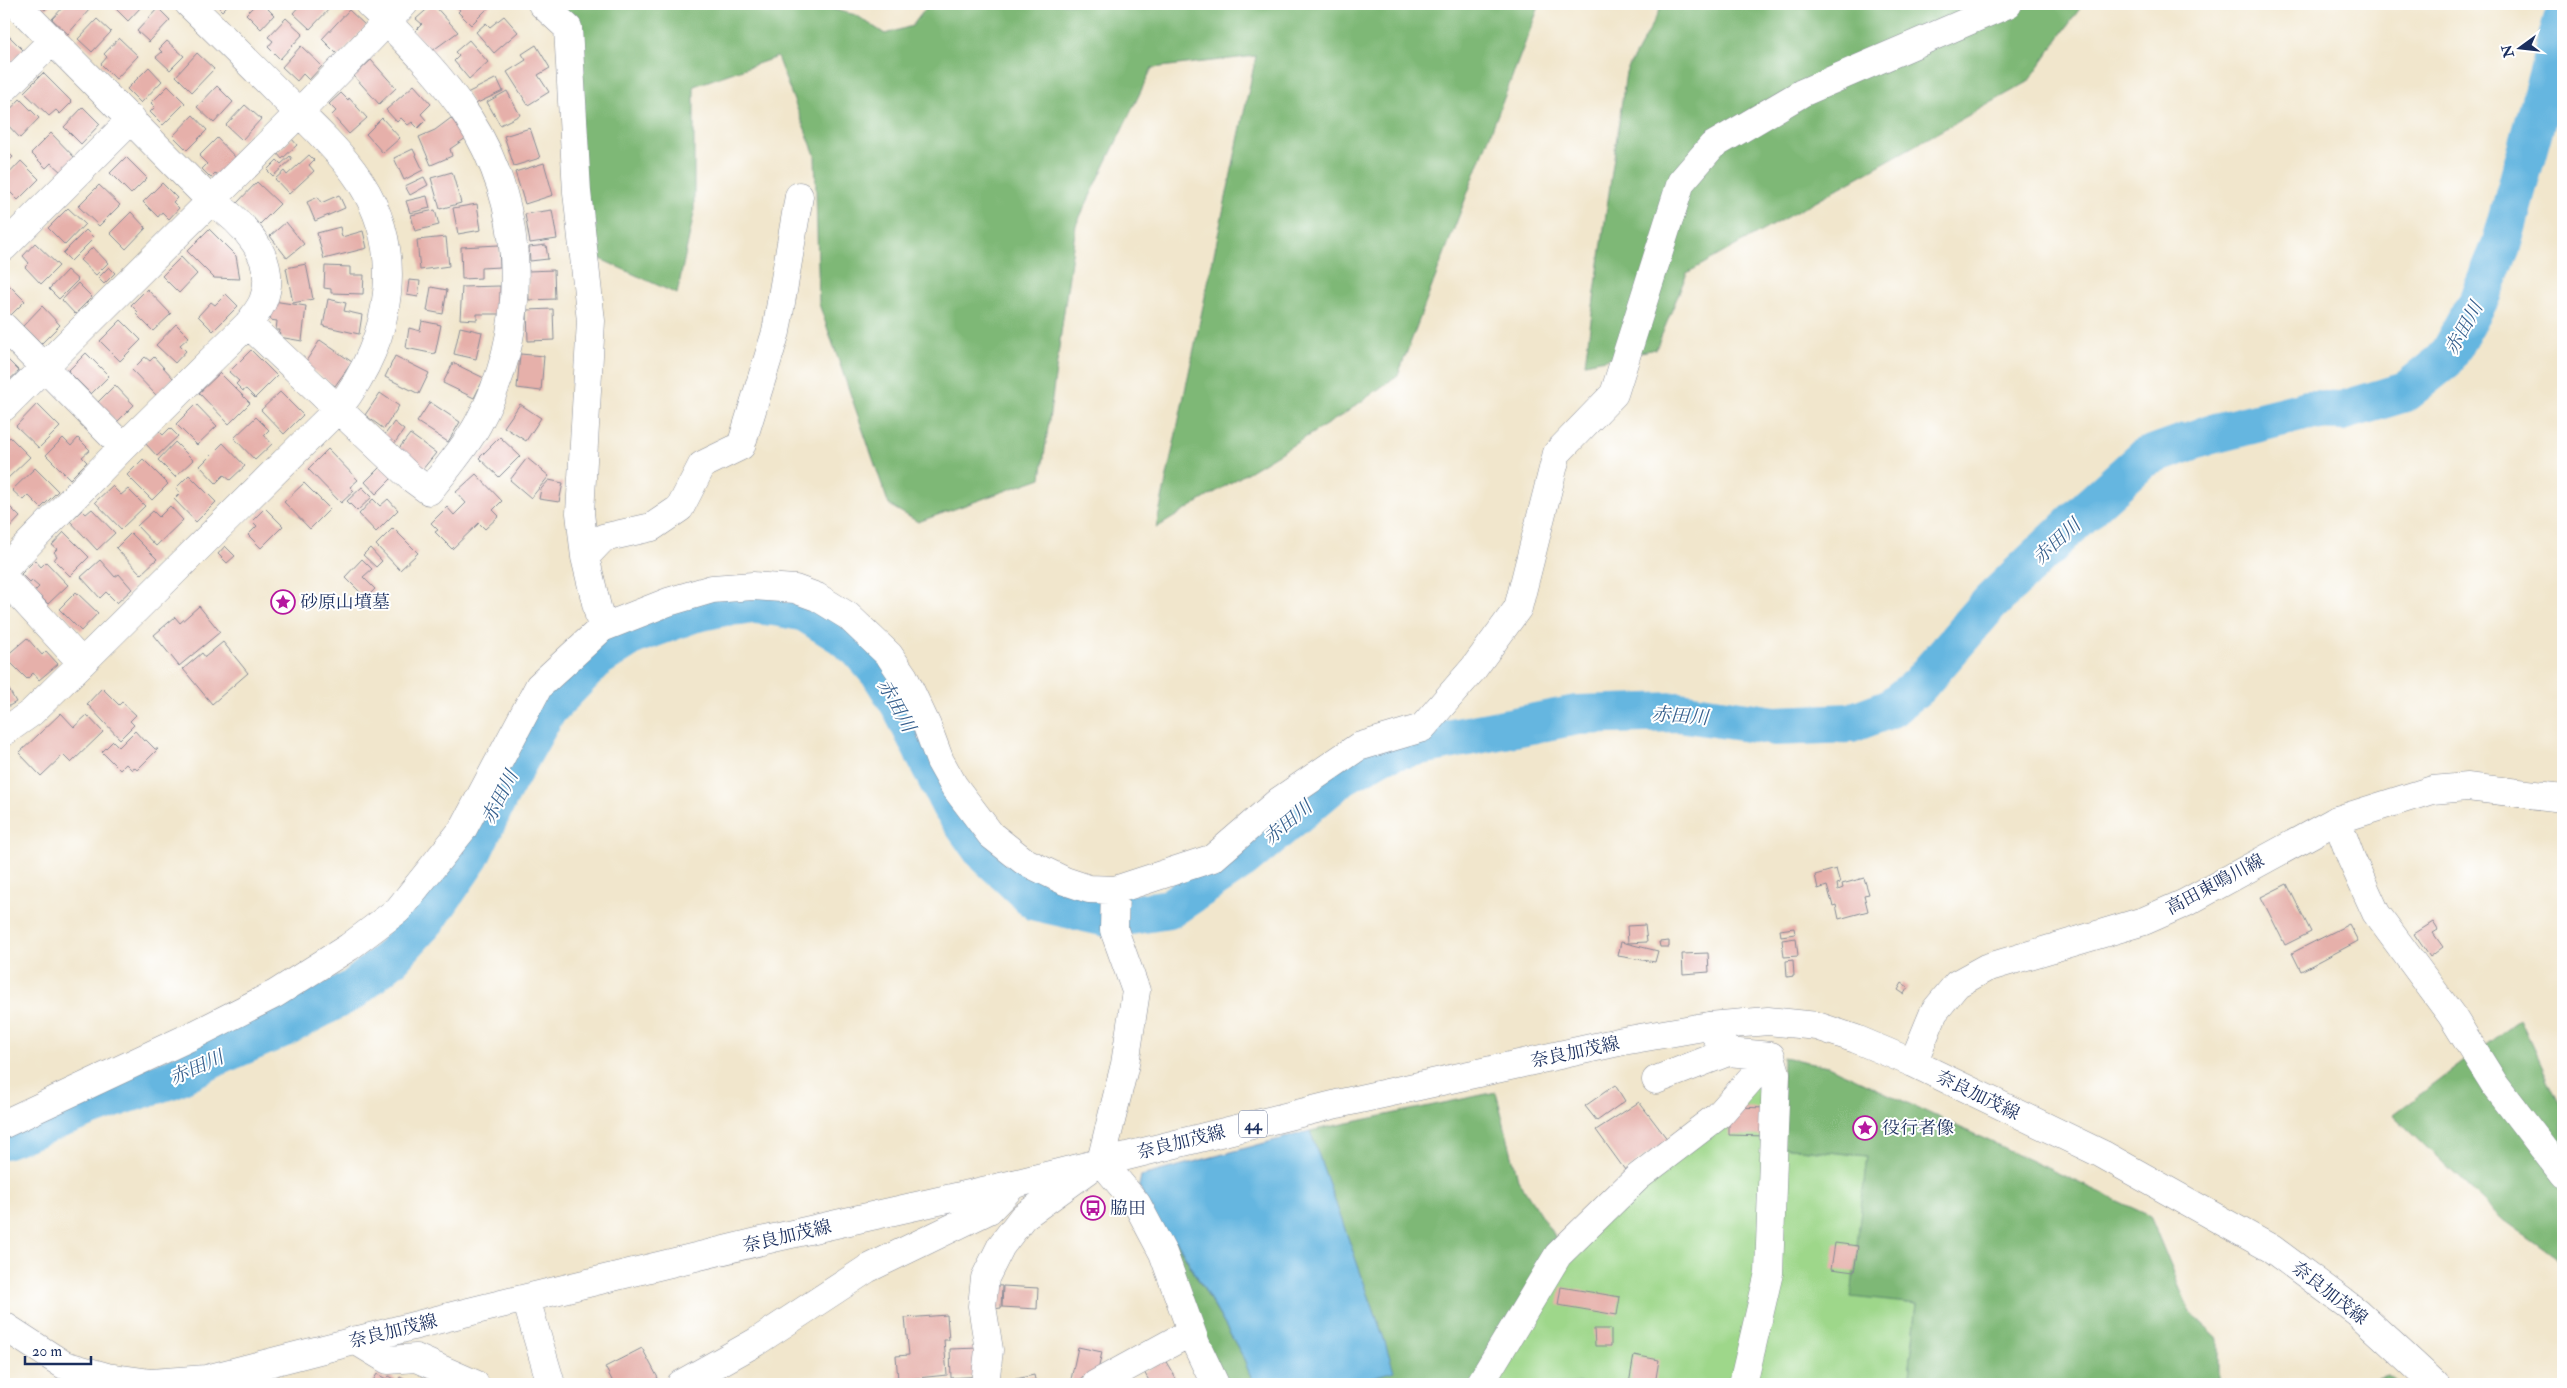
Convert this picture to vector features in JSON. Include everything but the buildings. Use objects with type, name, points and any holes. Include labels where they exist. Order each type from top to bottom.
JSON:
[{"type":"street","points":[[4,569],[123,446],[248,324],[263,303],[266,293],[267,271],[264,259],[252,238],[226,210],[210,200],[132,119],[16,4]]},
{"type":"street","points":[[4,732],[31,713],[338,409],[364,371],[382,330],[388,286],[388,263],[384,239],[366,193],[338,153],[189,4]]},
{"type":"street","points":[[542,4],[568,28],[577,192],[591,322],[580,513],[585,557],[602,628]]},
{"type":"street","points":[[4,1124],[196,1034],[275,994],[349,947],[398,910],[462,830],[539,686],[602,628],[668,602],[712,589],[775,586],[795,589],[816,597],[848,616],[889,655],[904,677],[927,726],[940,761],[954,786],[991,836],[1024,862],[1065,882],[1089,889],[1115,890],[1213,858],[1279,801],[1358,747],[1422,728],[1474,668],[1518,608],[1557,454],[1614,394],[1681,182],[1712,146],[1802,93],[2008,4]]},
{"type":"street","points":[[4,408],[298,112],[387,10],[453,94],[484,145],[496,173],[512,231],[515,259],[513,316],[500,372],[490,398],[462,448],[429,491],[410,477],[248,324]]},
{"type":"street","points":[[4,89],[53,40]]},
{"type":"street","points":[[4,247],[132,119]]},
{"type":"street","points":[[585,557],[603,538],[652,527],[680,508],[702,465],[741,446],[776,332],[799,196]]},
{"type":"street","points":[[4,327],[123,446]]},
{"type":"street","points":[[4,578],[82,663]]},
{"type":"street","name":"高田東鳴川線","points":[[1913,1063],[1934,1012],[1957,984],[1986,968],[2144,921],[2185,902],[2338,820],[2432,790],[2467,787],[2563,798]]},
{"type":"street","points":[[2338,820],[2351,858],[2376,913],[2452,1016],[2495,1085],[2563,1174]]},
{"type":"street","points":[[985,1384],[989,1350],[982,1306],[985,1278],[1001,1246],[1023,1217],[1101,1161],[1125,1064],[1136,991],[1114,930],[1115,890]]},
{"type":"street","name":"奈良加茂線","points":[[4,1326],[64,1365],[107,1378],[151,1383],[206,1379],[355,1340],[774,1238],[1014,1184],[1346,1102],[1623,1041],[1710,1026],[1768,1021],[1817,1026],[1913,1063],[2102,1154],[2272,1248],[2357,1312],[2435,1384]]},
{"type":"street","points":[[1710,1026],[1728,1052]]},
{"type":"street","points":[[1656,1080],[1728,1052],[1771,1056]]},
{"type":"street","points":[[1480,1384],[1558,1255],[1638,1177],[1719,1115],[1771,1056]]},
{"type":"street","points":[[1743,1384],[1769,1273],[1776,1073],[1771,1056]]},
{"type":"street","points":[[1101,1161],[1137,1204],[1163,1253],[1191,1332],[1215,1384]]},
{"type":"street","points":[[681,1384],[756,1342],[867,1269],[989,1210],[1014,1184]]},
{"type":"street","points":[[526,1299],[551,1384]]},
{"type":"street","points":[[1096,1384],[1191,1332]]},
{"type":"street","points":[[355,1340],[388,1360],[416,1358],[475,1384]]},
{"type":"green space","points":[[558,4],[762,4],[771,14],[815,5],[856,15],[885,34],[912,26],[929,4],[1540,4],[1398,375],[1344,414],[1156,528],[1256,56],[1152,68],[1076,225],[1041,478],[918,522],[889,505],[819,304],[815,155],[777,57],[694,86],[694,213],[677,294],[594,256]]},
{"type":"green space","points":[[1663,4],[2083,4],[2028,82],[1687,273],[1656,349],[1585,363],[1626,72]]},
{"type":"green space","points":[[2520,1019],[2563,1112],[2563,1263],[2503,1220],[2393,1115]]},
{"type":"green space","points":[[1783,1057],[1828,1066],[2150,1216],[2190,1312],[2219,1339],[2219,1384],[1908,1384],[1917,1304],[1851,1297],[1867,1156],[1781,1147]]},
{"type":"green space","points":[[1760,1081],[1769,1083],[1762,1272],[1739,1384],[1484,1384],[1565,1253]]},
{"type":"green space","points":[[1496,1092],[1518,1179],[1560,1245],[1474,1384],[1347,1384],[1393,1370],[1383,1336],[1310,1131]]},
{"type":"green space","points":[[1781,1147],[1867,1156],[1852,1296],[1917,1304],[1908,1384],[1748,1384]]},
{"type":"green space","points":[[1175,1240],[1241,1353],[1254,1384],[1222,1384],[1166,1242]]},
{"type":"green space","points":[[2389,1376],[2398,1384],[2357,1384]]},
{"type":"water","points":[[1310,1131],[1394,1371],[1347,1384],[1254,1384],[1241,1353],[1176,1240],[1165,1242],[1139,1186],[1141,1176]]},
{"type":"waterway","name":"赤田川","points":[[4,1139],[122,1095],[171,1079],[215,1057],[282,1028],[353,990],[391,958],[429,916],[470,856],[499,795],[546,711],[597,658],[633,635],[693,613],[725,606],[755,604],[780,607],[805,612],[842,635],[859,649],[881,674],[900,704],[951,806],[983,851],[1036,901],[1111,918],[1169,909],[1243,859],[1342,776],[1384,752],[1577,715],[1679,712],[1775,726],[1851,723],[1891,708],[1918,686],[1990,603],[2144,458],[2208,435],[2308,410],[2342,411],[2405,392],[2445,360],[2480,297],[2501,246],[2563,20]]},
{"type":"place","name":"砂原山墳墓","points":[[283,602]]},
{"type":"place","name":"役行者像","points":[[1865,1128]]},
{"type":"place","name":"脇田","points":[[1093,1208]]}]
